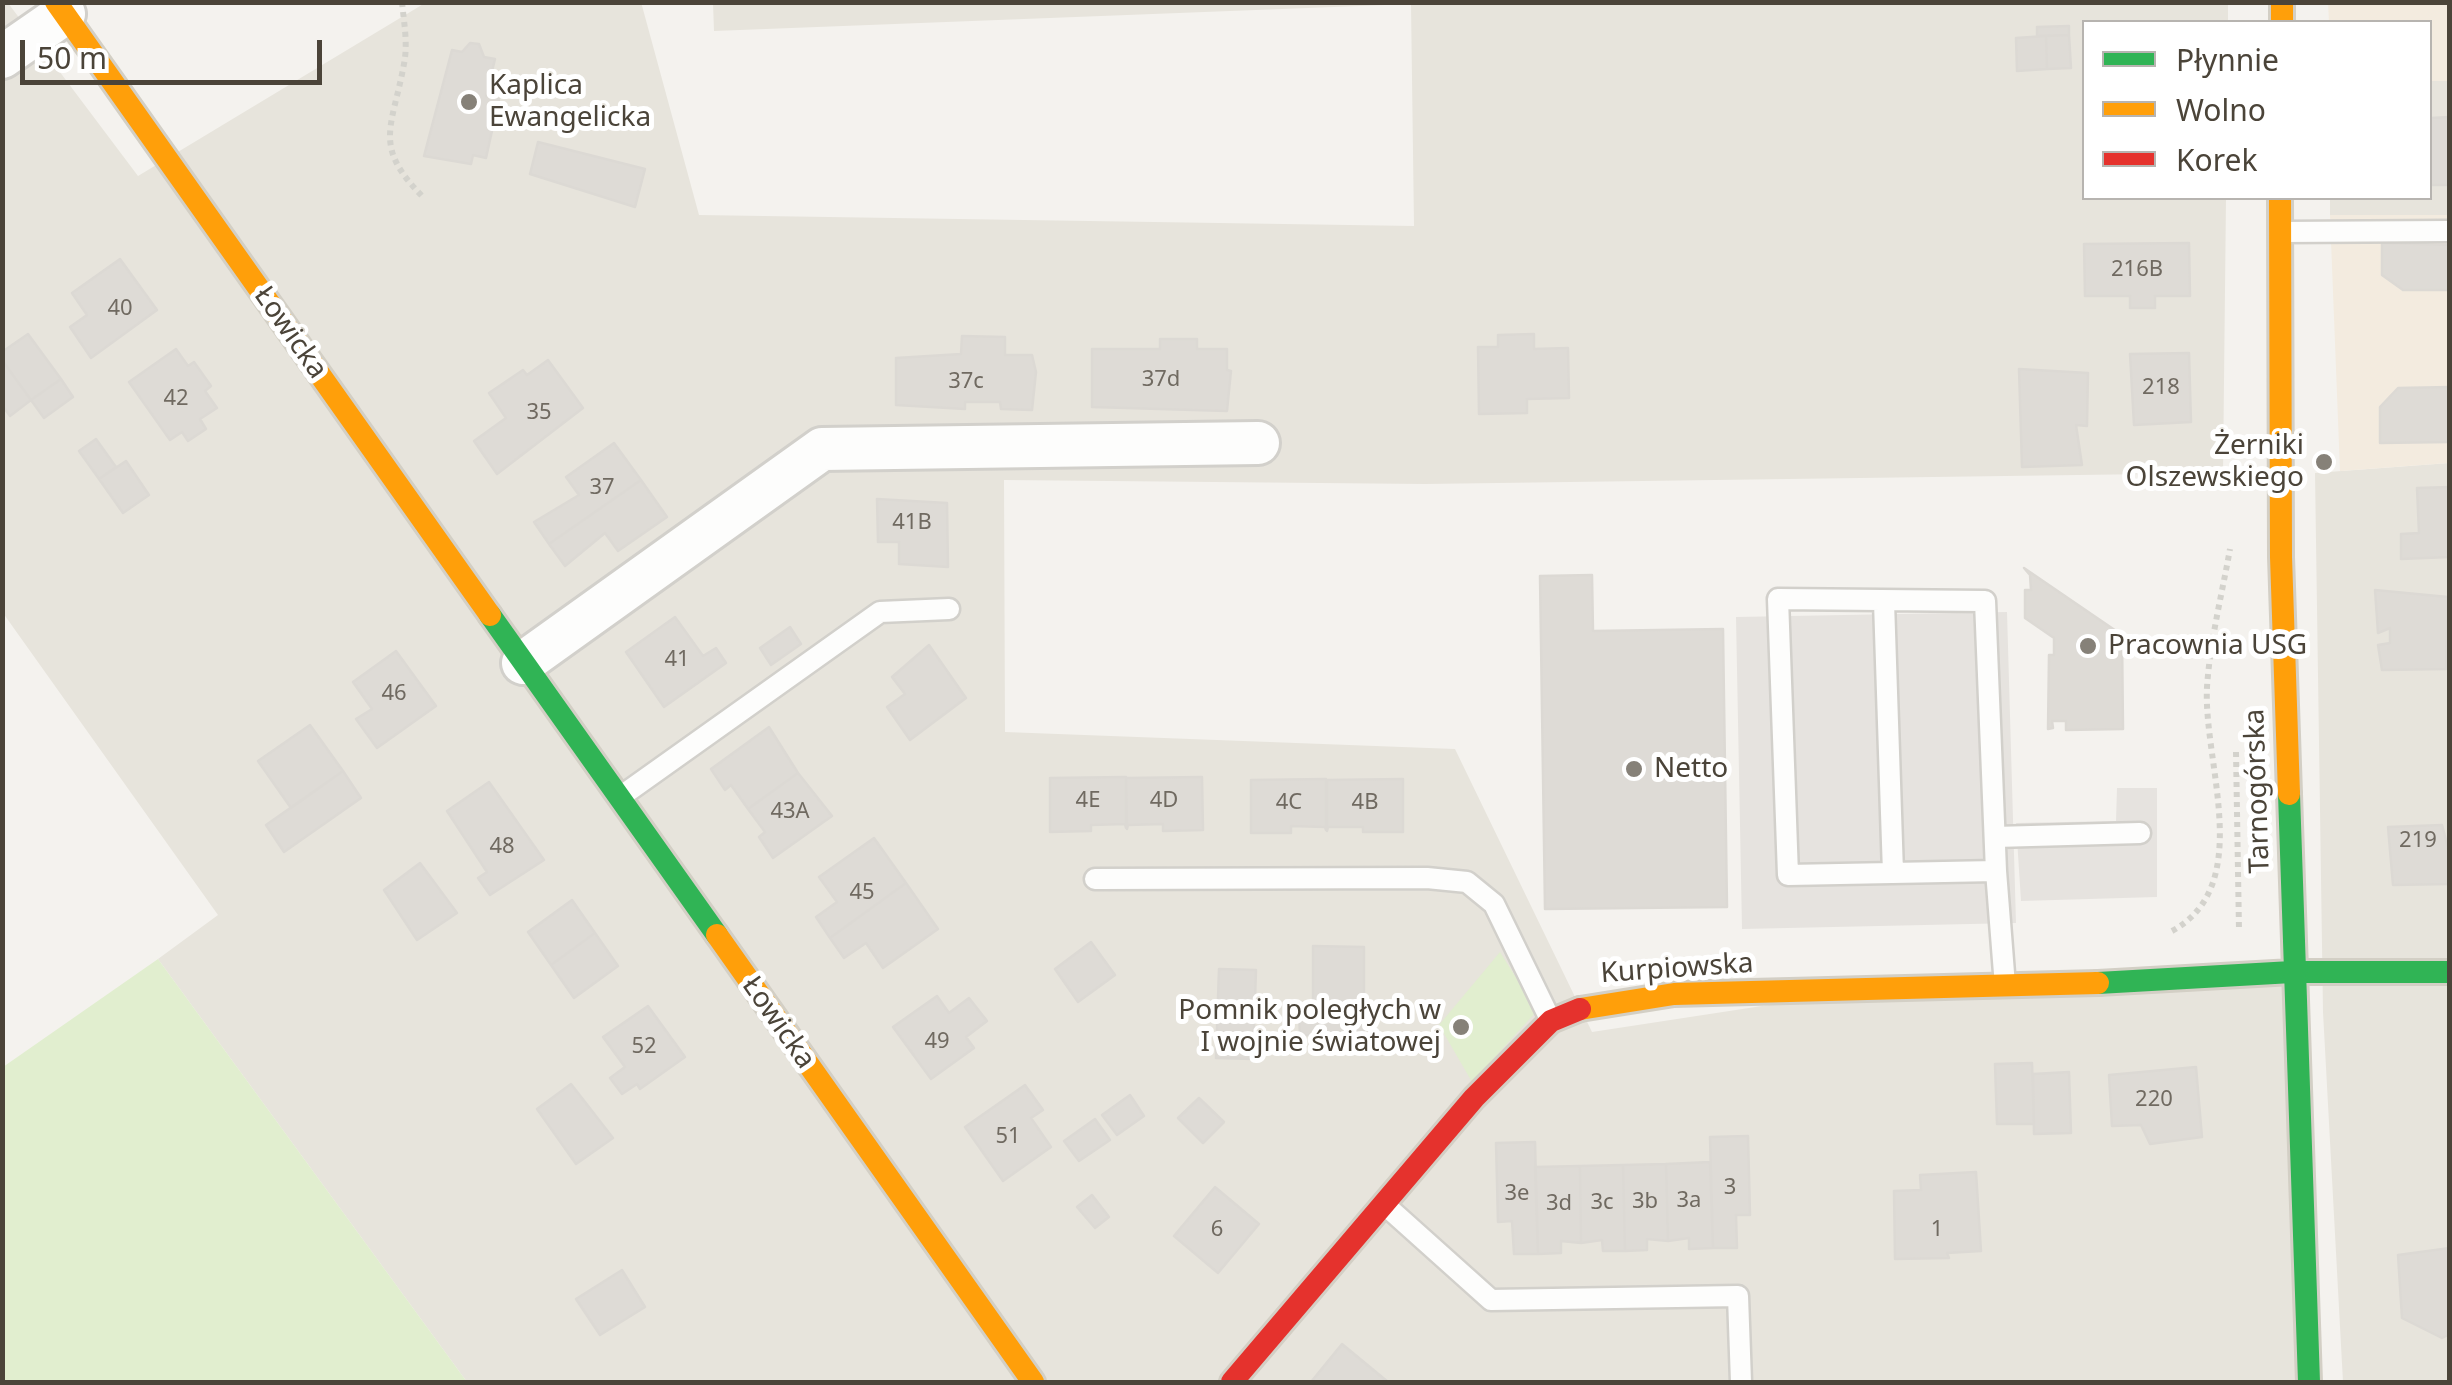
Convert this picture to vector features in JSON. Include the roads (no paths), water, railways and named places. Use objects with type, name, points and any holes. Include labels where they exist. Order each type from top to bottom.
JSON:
[{"type":"street","points":[[2,57],[60,8]]},
{"type":"street","name":"Łowicka","points":[[60,8],[1033,1382]]},
{"type":"street","name":"Tarnogórska","points":[[2280,200],[2281,556],[2292,972],[2310,1382]]},
{"type":"street","points":[[523,663],[822,449],[1258,443]]},
{"type":"street","name":"Kurpiowska","points":[[1232,1382],[1474,1098],[1551,1020],[1586,1006],[1674,994],[2006,988],[2292,972],[2450,972]]},
{"type":"lane","points":[[2280,232],[2450,231]]},
{"type":"lane","points":[[1996,872],[1788,875],[1778,599],[1985,601],[1996,872],[2006,988]]},
{"type":"lane","points":[[1884,602],[1892,874]]},
{"type":"lane","points":[[618,798],[880,612],[949,609]]},
{"type":"lane","points":[[1995,837],[2140,834]]},
{"type":"lane","points":[[1096,879],[1426,878],[1467,882],[1494,904],[1551,1020]]},
{"type":"lane","points":[[1384,1204],[1492,1300],[1738,1296],[1741,1382]]},
{"type":"place","name":"Kaplica Ewangelicka","points":[[469,102]]},
{"type":"place","name":"Żerniki Olszewskiego","points":[[2324,462]]},
{"type":"place","name":"Pracownia USG","points":[[2088,646]]},
{"type":"place","name":"Netto","points":[[1634,769]]},
{"type":"place","name":"Pomnik poległych w I wojnie światowej","points":[[1461,1027]]}]
